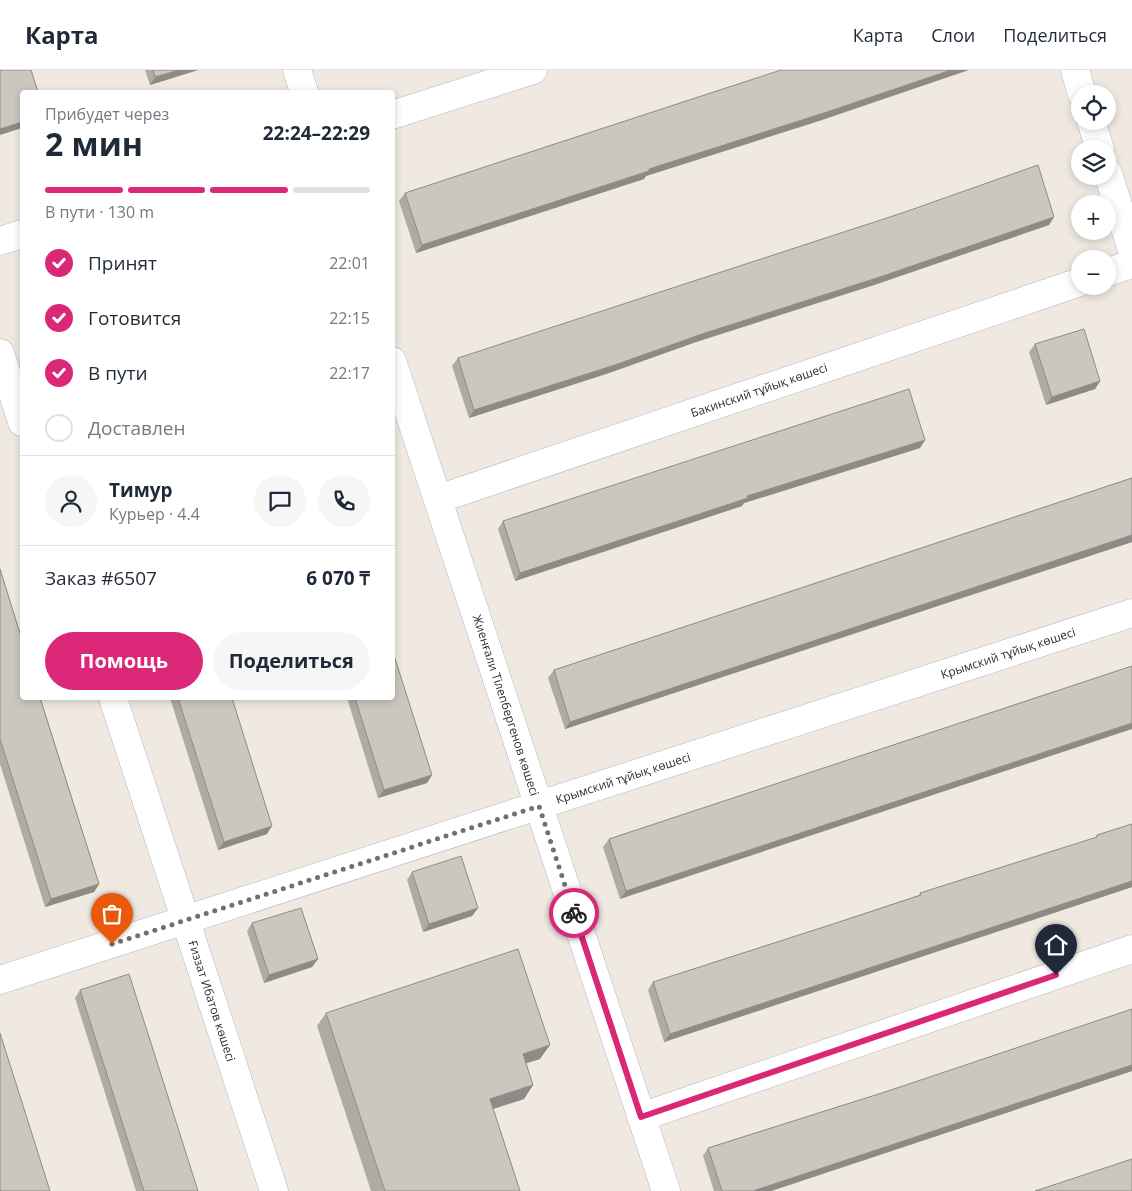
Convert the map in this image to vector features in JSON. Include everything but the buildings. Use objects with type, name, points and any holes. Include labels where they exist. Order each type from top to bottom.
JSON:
[{"type":"street","points":[[297,70],[303,90]]},
{"type":"street","points":[[395,114],[533,70]]},
{"type":"street","points":[[1075,70],[1079,85]]},
{"type":"street","points":[[1112,185],[1132,250]]},
{"type":"street","points":[[0,241],[20,235]]},
{"type":"street","points":[[1116,269],[1132,264]]},
{"type":"street","name":"Бакинский тұйық көшесі","points":[[438,499],[1071,285]]},
{"type":"street","points":[[0,353],[20,416]]},
{"type":"street","name":"Жиенғали Тілепбергенов көшесі","points":[[395,370],[666,1191]]},
{"type":"street","name":"Крымский тұйық көшесі","points":[[0,980],[1132,613]]},
{"type":"street","name":"Ғиззат Ибатов көшесі","points":[[114,700],[274,1191]]},
{"type":"street","points":[[641,1117],[1132,949]]},
{"type":"way so far","points":[[112,944],[539,806],[574,913]]},
{"type":"route","points":[[574,913],[641,1117],[1056,975]]}]
